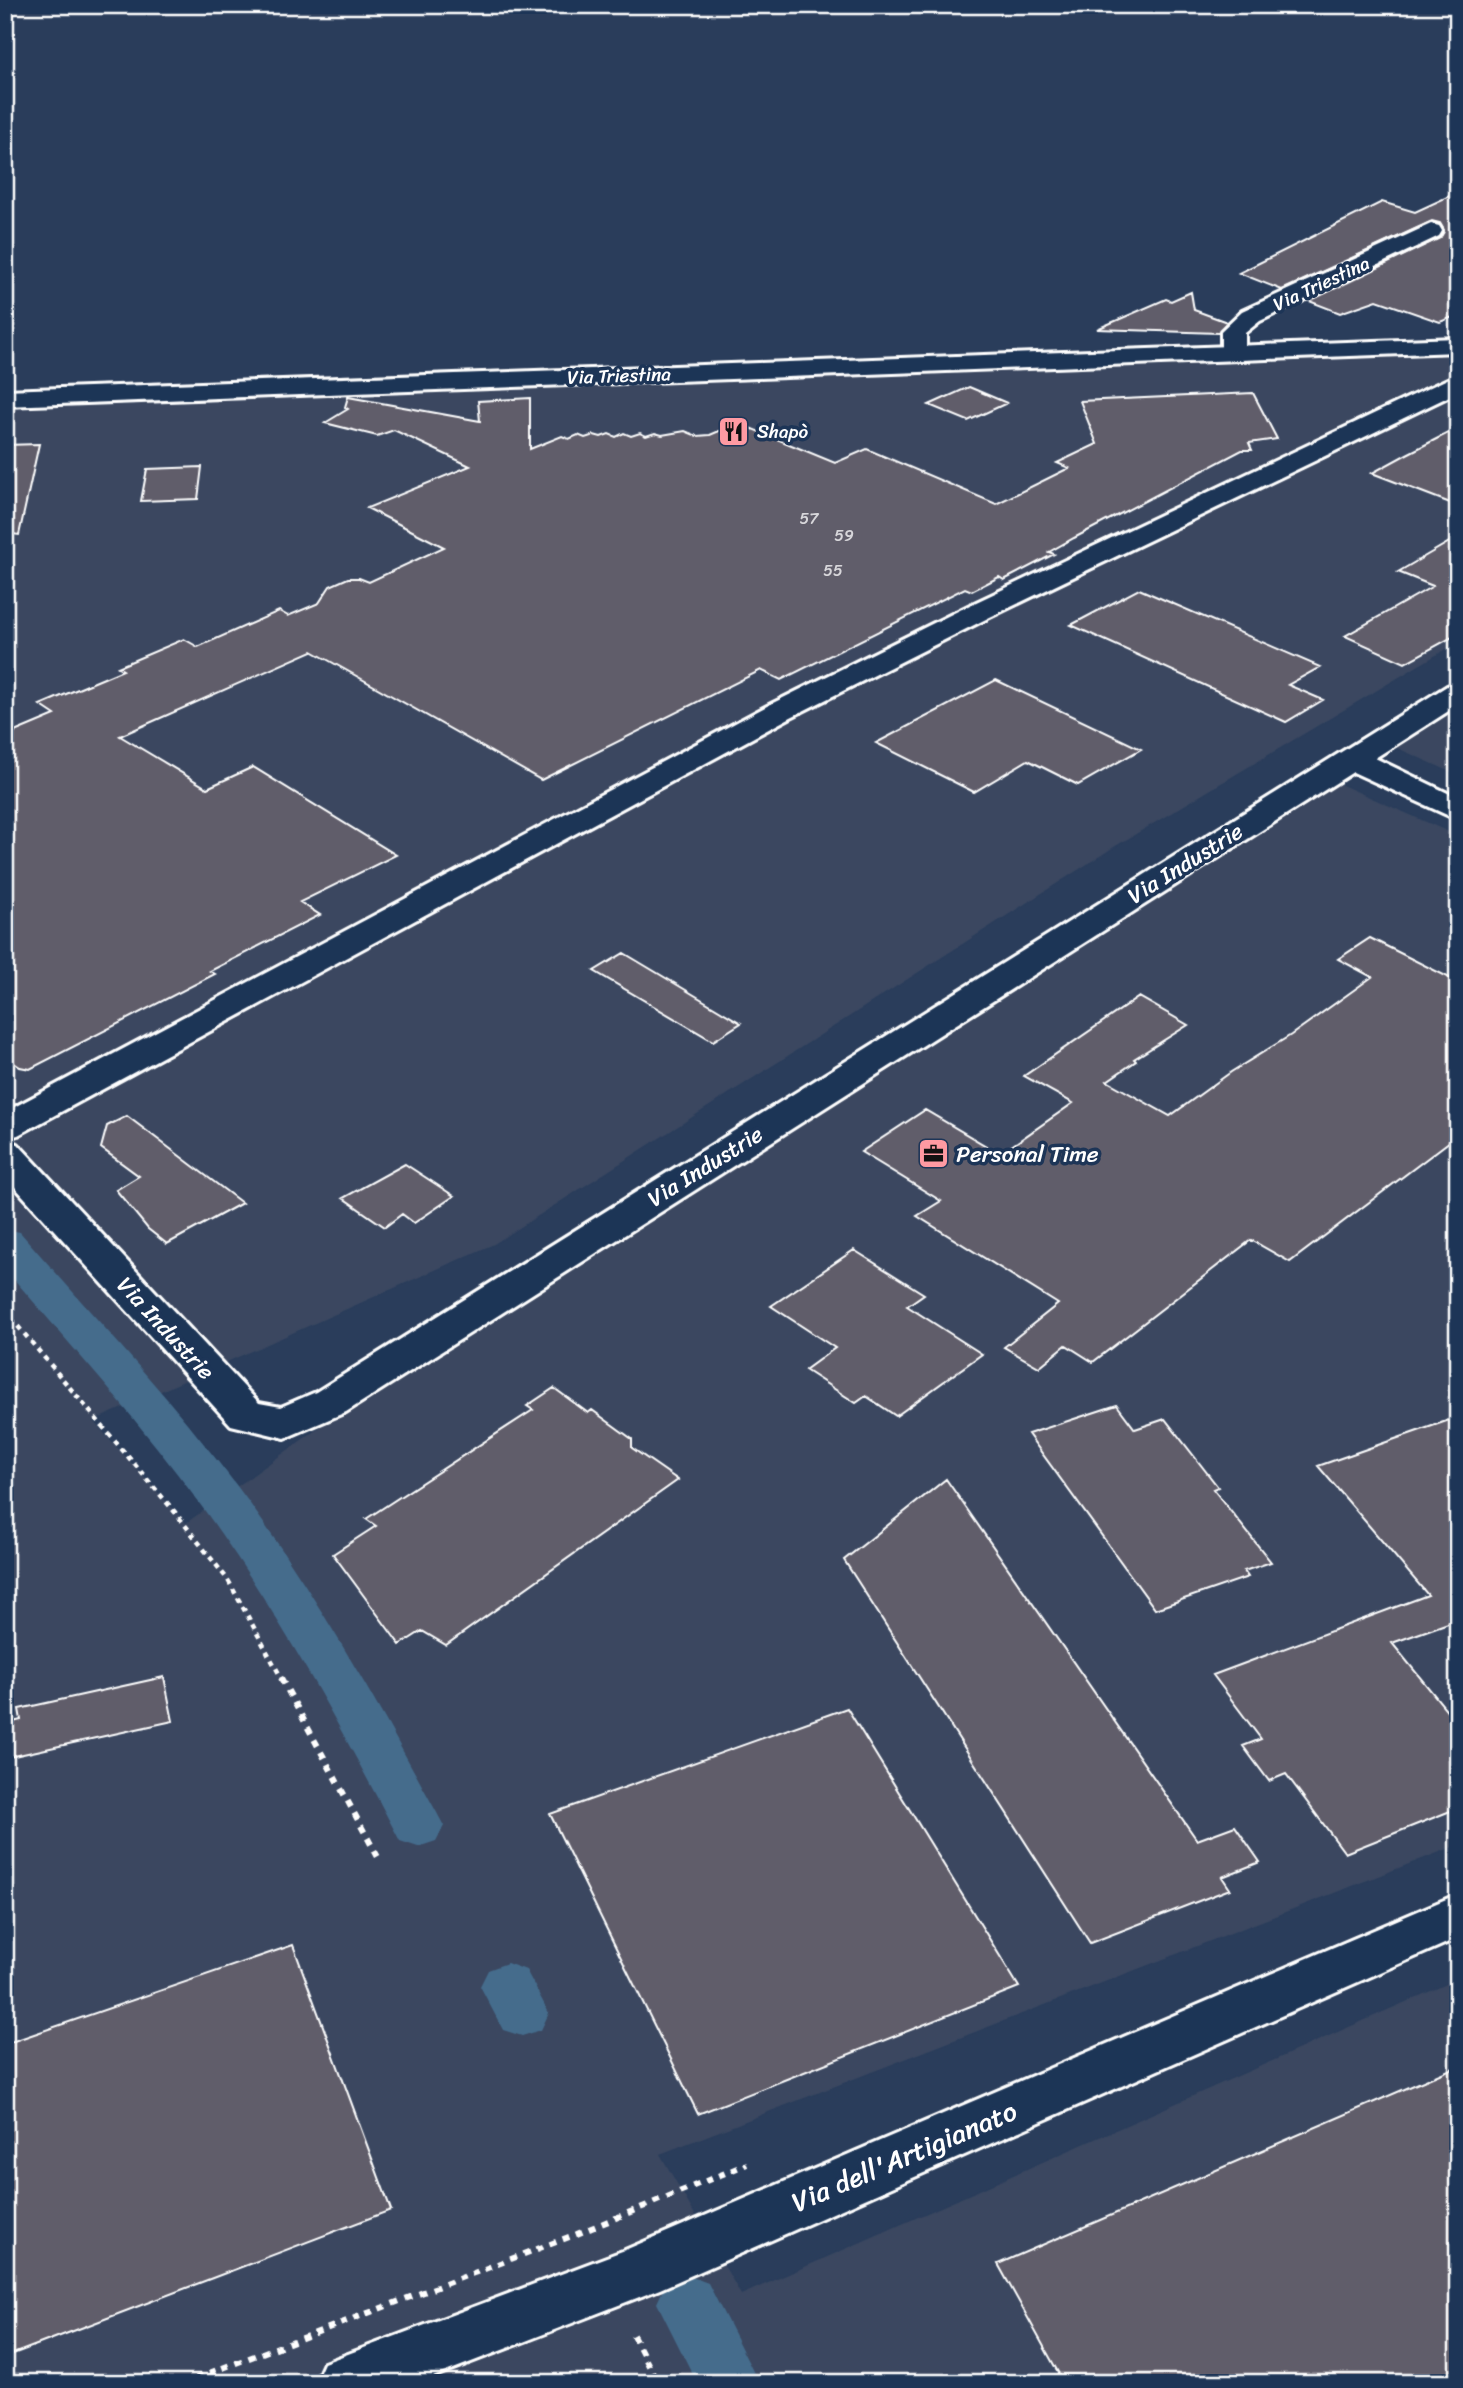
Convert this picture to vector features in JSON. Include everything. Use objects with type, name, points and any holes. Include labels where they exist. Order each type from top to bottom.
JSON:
[{"type":"street","name":"Via Triestina","points":[[1233,352],[1233,331],[1251,316],[1431,231]]},
{"type":"street","name":"Via Triestina","points":[[5,398],[1458,345]]},
{"type":"street","points":[[5,1127],[780,711],[980,611],[1458,382]]},
{"type":"street","name":"Via Industrie","points":[[5,1152],[246,1415],[285,1423],[331,1402],[1458,692]]},
{"type":"street","points":[[1351,759],[1458,810]]},
{"type":"street","name":"Via dell'Artigianato","points":[[344,2383],[640,2270],[1458,1915]]},
{"type":"path","points":[[5,1311],[174,1511],[228,1580],[379,1859]]},
{"type":"path","points":[[183,2383],[577,2234],[747,2164]]},
{"type":"path","points":[[633,2335],[658,2383]]},
{"type":"shaded area","points":[[1458,354],[1458,642],[1114,847],[494,1244],[93,1421],[186,1523],[450,1334],[1326,778],[1458,836],[1458,1845],[660,2154],[741,2295],[1458,1979],[1458,2383],[5,2383],[5,409]]},
{"type":"shaded area","points":[[1458,701],[1458,775],[1386,743]]},
{"type":"building","points":[[1458,192],[1458,315],[1440,322],[1377,300],[1340,313],[1309,301],[1440,238],[1444,230],[1440,223],[1432,221],[1282,290],[1239,273],[1382,202],[1415,212]]},
{"type":"building","points":[[1191,292],[1194,310],[1227,322],[1218,333],[1097,329],[1166,299],[1171,301]]},
{"type":"building","points":[[969,387],[1007,403],[968,421],[929,405]]},
{"type":"building","points":[[1253,393],[1277,439],[1249,443],[1252,450],[1242,450],[1074,538],[1049,552],[1054,554],[1004,580],[999,577],[972,591],[965,588],[781,680],[761,670],[541,780],[312,651],[120,736],[207,788],[253,767],[396,855],[300,902],[320,915],[210,971],[215,974],[30,1069],[20,1067],[5,1057],[5,736],[55,715],[40,705],[123,670],[118,667],[184,639],[198,647],[279,611],[288,616],[319,603],[330,586],[348,578],[369,582],[444,547],[367,508],[470,466],[394,430],[377,436],[325,423],[348,409],[345,407],[348,397],[480,421],[478,401],[530,398],[530,449],[562,436],[569,439],[578,435],[585,438],[609,434],[616,437],[624,433],[631,436],[640,433],[646,436],[685,431],[697,436],[710,435],[738,423],[835,463],[867,449],[996,504],[1069,468],[1057,463],[1097,444],[1080,401]]},
{"type":"building","points":[[1458,428],[1458,506],[1372,473],[1407,454]]},
{"type":"building","points":[[39,444],[19,535],[5,533],[5,445]]},
{"type":"building","points":[[202,467],[198,499],[141,501],[147,469]]},
{"type":"building","points":[[1458,537],[1458,634],[1405,663],[1345,636],[1433,586],[1398,572]]},
{"type":"building","points":[[1139,589],[1320,667],[1288,685],[1323,700],[1286,722],[1071,625]]},
{"type":"building","points":[[996,680],[1141,749],[1078,785],[1028,760],[974,792],[876,743]]},
{"type":"building","points":[[1370,938],[1458,982],[1458,1135],[1290,1262],[1251,1240],[1093,1362],[1066,1345],[1039,1367],[1004,1347],[1058,1304],[917,1216],[941,1201],[861,1152],[925,1110],[1000,1154],[1073,1103],[1024,1076],[1139,997],[1188,1025],[1134,1059],[1136,1061],[1107,1081],[1170,1116],[1372,977],[1338,959]]},
{"type":"building","points":[[624,953],[741,1023],[713,1041],[594,971]]},
{"type":"building","points":[[127,1116],[242,1203],[167,1244],[148,1229],[116,1190],[139,1176],[101,1148],[107,1126]]},
{"type":"building","points":[[405,1164],[454,1196],[414,1223],[402,1214],[385,1227],[343,1198]]},
{"type":"building","points":[[854,1250],[924,1294],[907,1306],[982,1354],[896,1416],[866,1396],[856,1403],[805,1370],[835,1348],[771,1306]]},
{"type":"building","points":[[554,1388],[588,1413],[592,1410],[632,1439],[632,1448],[678,1480],[446,1645],[422,1631],[400,1645],[333,1554],[376,1526],[366,1519],[533,1410],[527,1406]]},
{"type":"building","points":[[1117,1405],[1135,1429],[1165,1419],[1218,1487],[1213,1489],[1271,1562],[1244,1571],[1248,1577],[1155,1609],[1028,1434]]},
{"type":"building","points":[[1458,1417],[1458,1630],[1451,1622],[1392,1643],[1458,1724],[1458,1808],[1345,1853],[1286,1774],[1269,1781],[1243,1746],[1261,1739],[1213,1675],[1428,1595],[1318,1466]]},
{"type":"building","points":[[946,1479],[1197,1840],[1235,1826],[1260,1862],[1222,1877],[1230,1889],[1090,1943],[844,1560]]},
{"type":"building","points":[[164,1677],[173,1721],[5,1758],[5,1724],[21,1720],[19,1709]]},
{"type":"building","points":[[847,1708],[1019,1987],[698,2114],[550,1814]]},
{"type":"building","points":[[293,1945],[391,2210],[5,2357],[5,2044]]},
{"type":"building","points":[[1458,2066],[1458,2383],[1064,2383],[998,2264]]},
{"type":"waterway","points":[[5,1242],[144,1402],[222,1500],[312,1636],[418,1826]]},
{"type":"waterway","points":[[507,1986],[522,2013]]},
{"type":"waterway","points":[[687,2303],[729,2383]]},
{"type":"place","name":"Shapò","points":[[734,431]]},
{"type":"place","name":"Personal Time","points":[[933,1154]]}]
